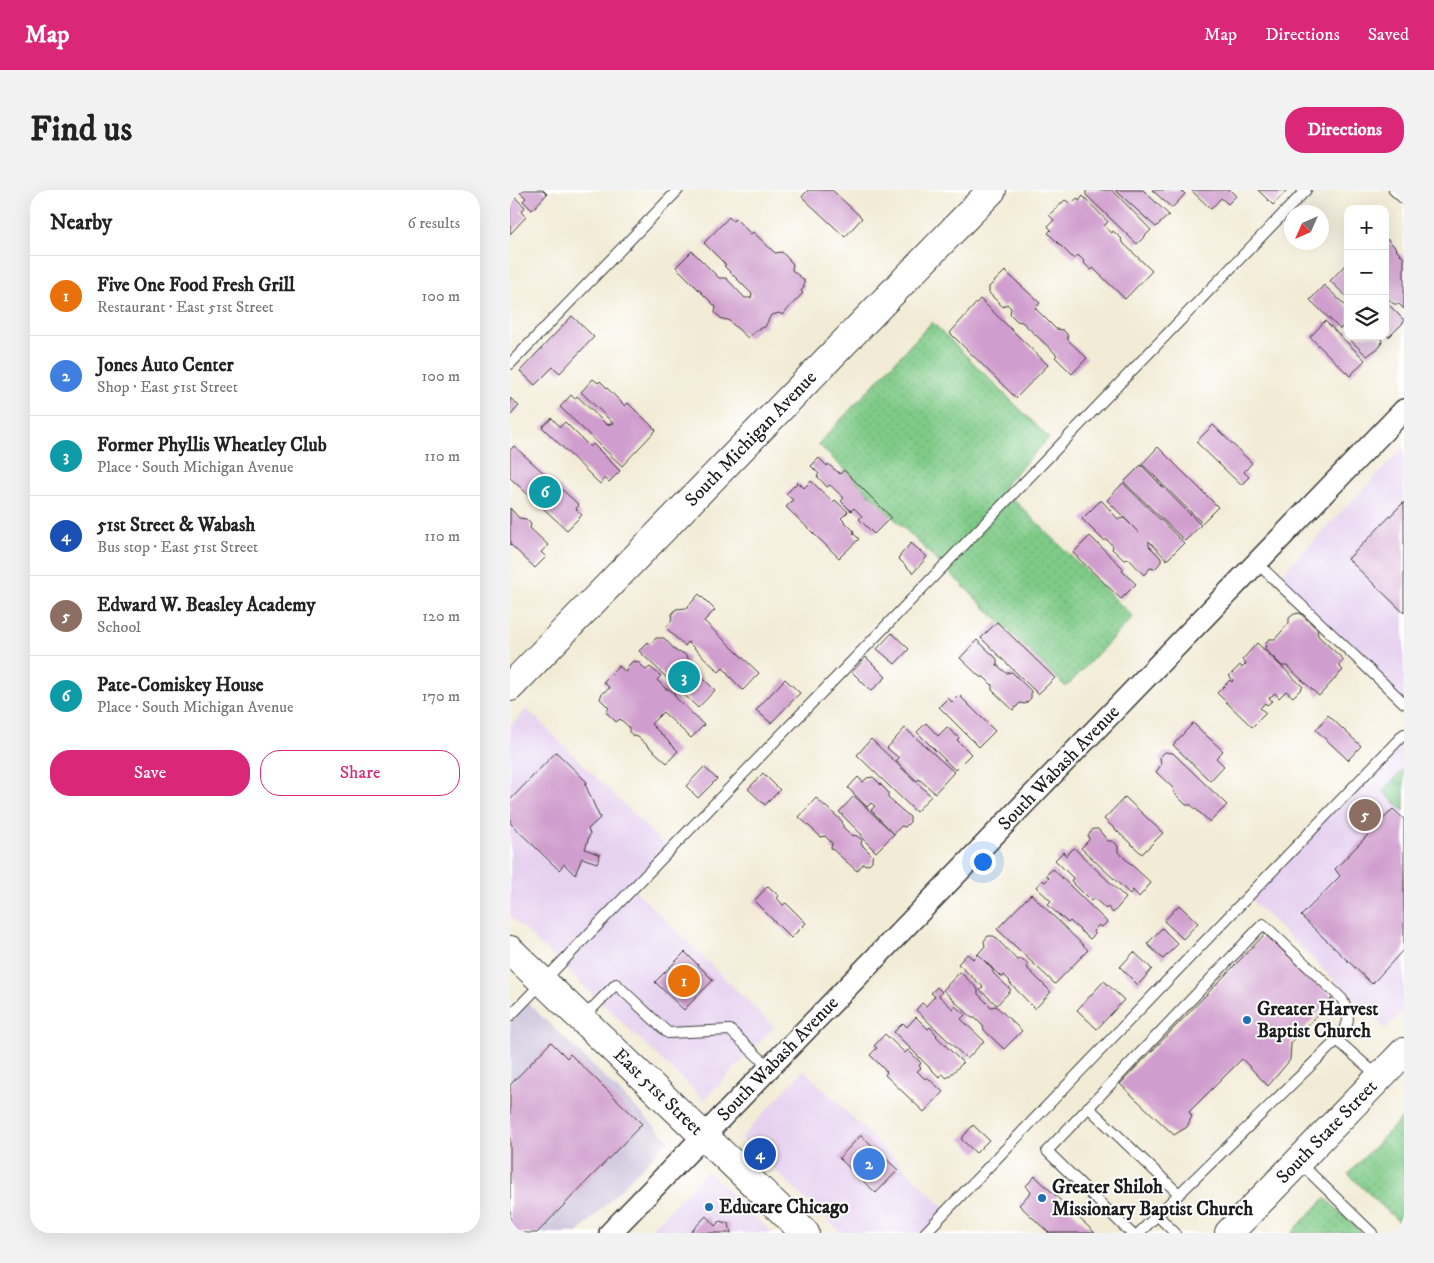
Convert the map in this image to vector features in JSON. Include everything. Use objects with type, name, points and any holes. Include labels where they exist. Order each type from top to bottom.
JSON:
[{"type":"street","name":"South Michigan Avenue","points":[[510,688],[992,190]]},
{"type":"street","name":"South Wabash Avenue","points":[[610,1233],[1404,410]]},
{"type":"street","name":"East 51st Street","points":[[510,950],[805,1233]]},
{"type":"street","name":"South State Street","points":[[1229,1233],[1404,1052]]},
{"type":"lane","points":[[510,364],[678,190]]},
{"type":"lane","points":[[510,1016],[1306,190]]},
{"type":"lane","points":[[1394,190],[1404,199]]},
{"type":"lane","points":[[1257,563],[1404,703]]},
{"type":"lane","points":[[925,1233],[1404,734]]},
{"type":"lane","points":[[1131,1233],[1047,1151],[1263,924],[1342,999],[1347,1008],[1348,1026],[1337,1040],[1139,1233]]},
{"type":"lane","points":[[582,1019],[616,984],[668,1033],[730,1030],[770,1068]]},
{"type":"lane","points":[[1337,1040],[1379,1078]]},
{"type":"lane","points":[[1088,1108],[1179,1194]]},
{"type":"lane","points":[[1298,1161],[1372,1233]]},
{"type":"lane","points":[[1157,1215],[1175,1233]]},
{"type":"shaded area","points":[[1404,447],[1404,703],[1276,580]]},
{"type":"shaded area","points":[[527,709],[670,850],[633,888],[774,1027],[704,1100],[510,916],[510,726]]},
{"type":"shaded area","points":[[1404,734],[1404,1010],[1385,1029],[1248,897]]},
{"type":"shaded area","points":[[525,1000],[669,1140],[578,1233],[510,1233],[510,1016]]},
{"type":"shaded area","points":[[804,1070],[947,1210],[925,1233],[841,1233],[741,1138]]},
{"type":"shaded area","name":"Educare Chicago","points":[[707,1171],[772,1233],[647,1233]]},
{"type":"green space","points":[[932,322],[1049,438],[1002,488],[1133,617],[1066,687],[818,444]]},
{"type":"green space","points":[[1404,769],[1404,811],[1383,791]]},
{"type":"green space","points":[[1404,1116],[1404,1219],[1400,1223],[1348,1174]]},
{"type":"green space","points":[[1325,1198],[1362,1233],[1291,1233]]},
{"type":"building","points":[[518,190],[543,190],[547,194],[532,210],[523,201],[526,198]]},
{"type":"building","points":[[808,190],[832,190],[862,218],[845,237],[802,197]]},
{"type":"building","points":[[1086,190],[1112,190],[1151,230],[1137,244],[1086,195]]},
{"type":"building","points":[[1115,190],[1143,190],[1169,215],[1156,227]]},
{"type":"building","points":[[1152,190],[1181,190],[1185,194],[1172,208]]},
{"type":"building","points":[[1191,190],[1230,190],[1236,196],[1228,204],[1221,198],[1211,209]]},
{"type":"building","points":[[1258,190],[1287,190],[1273,205]]},
{"type":"building","points":[[510,193],[525,207],[521,212],[526,217],[510,234]]},
{"type":"building","points":[[1083,196],[1108,222],[1104,226],[1122,239],[1121,241],[1152,271],[1125,299],[1093,268],[1091,270],[1078,255],[1074,259],[1048,233],[1051,230],[1048,226],[1054,220],[1049,215],[1065,200],[1071,204],[1077,198],[1079,201]]},
{"type":"building","points":[[729,217],[733,221],[735,218],[751,234],[753,232],[775,253],[782,252],[793,264],[792,270],[804,280],[804,287],[801,291],[803,293],[782,315],[780,313],[771,315],[765,327],[758,329],[748,338],[728,320],[722,319],[715,313],[716,307],[676,267],[692,251],[719,278],[726,278],[745,298],[751,298],[752,294],[704,243]]},
{"type":"building","points":[[1389,241],[1404,258],[1404,309],[1399,304],[1394,304],[1389,300]]},
{"type":"building","points":[[1344,266],[1344,294],[1330,281]]},
{"type":"building","points":[[1005,271],[1040,303],[1035,308],[1056,329],[1063,330],[1067,334],[1068,340],[1087,358],[1072,374],[1055,357],[1057,355],[1022,322],[1017,321],[1010,314],[1011,308],[1007,304],[1003,307],[989,293],[989,287]]},
{"type":"building","points":[[1324,285],[1344,304],[1344,325],[1340,329],[1310,300]]},
{"type":"building","points":[[980,299],[1048,365],[1016,398],[950,333]]},
{"type":"building","points":[[1389,305],[1404,320],[1389,337]]},
{"type":"building","points":[[572,316],[594,337],[560,373],[553,367],[535,385],[520,371]]},
{"type":"building","points":[[1325,321],[1365,360],[1350,376],[1310,337]]},
{"type":"building","points":[[1350,340],[1382,340],[1381,346],[1367,356]]},
{"type":"building","points":[[593,379],[598,383],[600,381],[625,406],[628,403],[656,430],[622,466],[560,407],[571,395],[575,399],[577,396],[607,425],[613,423],[581,392]]},
{"type":"building","points":[[510,398],[519,406],[510,416]]},
{"type":"building","points":[[552,418],[560,427],[565,422],[590,447],[593,444],[620,471],[609,482],[605,478],[600,484],[542,427]]},
{"type":"building","points":[[1213,425],[1252,463],[1244,472],[1249,477],[1241,485],[1196,442]]},
{"type":"building","points":[[514,446],[579,505],[576,509],[582,515],[567,530],[510,478],[510,450]]},
{"type":"building","points":[[1158,447],[1218,507],[1202,523],[1142,464]]},
{"type":"building","points":[[819,458],[827,466],[828,464],[840,474],[844,470],[891,517],[874,534],[859,519],[862,516],[854,508],[851,511],[841,501],[844,498],[830,485],[827,487],[817,476],[819,474],[811,466]]},
{"type":"building","points":[[1141,465],[1201,525],[1185,541],[1124,482]]},
{"type":"building","points":[[811,481],[833,502],[835,500],[848,512],[841,518],[859,539],[839,558],[786,507],[793,500],[786,494],[798,482],[804,488]]},
{"type":"building","points":[[1123,483],[1184,543],[1167,560],[1149,541],[1149,546],[1161,558],[1161,562],[1155,569],[1150,568],[1144,575],[1129,559],[1124,560],[1112,549],[1113,546],[1107,540],[1103,540],[1082,519],[1101,500],[1118,519],[1124,518],[1139,533],[1107,500]]},
{"type":"building","points":[[1404,502],[1404,613],[1348,559]]},
{"type":"building","points":[[510,508],[519,518],[526,519],[531,524],[530,528],[548,545],[541,552],[546,557],[535,568],[510,544]]},
{"type":"building","points":[[1090,536],[1124,569],[1122,571],[1136,584],[1121,599],[1073,553]]},
{"type":"building","points":[[911,543],[927,557],[913,573],[898,558]]},
{"type":"building","points":[[699,594],[715,610],[704,621],[759,673],[743,690],[723,668],[719,672],[688,642],[685,646],[666,628],[671,622],[672,614],[676,609],[687,608]]},
{"type":"building","points":[[1300,613],[1317,629],[1318,636],[1344,660],[1338,665],[1343,670],[1319,696],[1287,666],[1282,666],[1265,649],[1269,639],[1275,639],[1289,623],[1289,618],[1294,614]]},
{"type":"building","points":[[997,622],[1055,678],[1038,694],[981,638]]},
{"type":"building","points":[[892,633],[909,649],[895,664],[877,649]]},
{"type":"building","points":[[656,638],[664,638],[677,652],[683,653],[688,657],[688,664],[715,690],[698,708],[639,651],[648,642],[650,645]]},
{"type":"building","points":[[977,640],[997,659],[997,665],[1006,673],[1012,672],[1031,691],[1031,698],[1025,704],[1020,703],[1013,710],[992,690],[992,685],[984,677],[980,677],[960,658]]},
{"type":"building","points":[[1257,643],[1303,687],[1293,697],[1286,691],[1279,698],[1275,693],[1269,698],[1272,701],[1267,705],[1265,703],[1260,708],[1266,713],[1252,727],[1217,693],[1230,680],[1232,682],[1233,680],[1229,676],[1240,665],[1242,668],[1246,664],[1242,660]]},
{"type":"building","points":[[866,657],[886,677],[871,691],[852,672]]},
{"type":"building","points":[[633,661],[638,662],[646,670],[650,667],[661,676],[657,680],[666,689],[674,693],[675,697],[704,725],[691,738],[663,712],[651,724],[678,751],[667,763],[638,737],[629,732],[629,727],[620,719],[616,722],[606,712],[609,708],[600,699],[602,693],[610,688],[603,682],[619,666],[626,672],[628,666]]},
{"type":"building","points":[[785,679],[800,693],[771,723],[756,710]]},
{"type":"building","points":[[959,695],[995,731],[979,747],[939,707],[948,698],[952,702]]},
{"type":"building","points":[[1328,715],[1361,746],[1348,760],[1316,730]]},
{"type":"building","points":[[926,723],[938,736],[947,727],[959,738],[957,740],[971,754],[955,770],[917,732]]},
{"type":"building","points":[[1193,723],[1223,751],[1216,758],[1224,766],[1210,781],[1173,745]]},
{"type":"building","points":[[905,728],[954,772],[935,793],[919,779],[917,781],[896,761],[899,758],[887,748]]},
{"type":"building","points":[[871,739],[931,796],[916,812],[857,755]]},
{"type":"building","points":[[556,752],[587,782],[585,784],[600,818],[588,829],[590,834],[585,849],[600,855],[597,863],[582,858],[575,875],[564,864],[559,870],[510,823],[510,800]]},
{"type":"building","points":[[1165,752],[1173,753],[1227,805],[1210,822],[1191,805],[1186,805],[1174,793],[1173,788],[1156,772],[1161,765],[1160,757]]},
{"type":"building","points":[[704,767],[717,779],[698,798],[686,786]]},
{"type":"building","points":[[763,773],[780,790],[765,805],[748,789]]},
{"type":"building","points":[[858,777],[863,782],[867,778],[873,777],[888,792],[888,798],[910,817],[910,822],[905,827],[901,826],[894,834],[871,810],[875,806],[871,803],[867,807],[848,788]]},
{"type":"building","points":[[854,796],[894,834],[876,852],[839,812]]},
{"type":"building","points":[[1125,797],[1163,833],[1142,854],[1104,819]]},
{"type":"building","points":[[816,798],[842,821],[843,827],[851,835],[857,836],[862,840],[861,844],[873,856],[872,861],[868,865],[863,864],[857,871],[831,848],[832,843],[825,836],[821,837],[799,817]]},
{"type":"building","points":[[1393,809],[1404,819],[1404,949],[1372,984],[1301,916],[1340,876],[1335,869]]},
{"type":"building","points":[[1093,829],[1098,829],[1108,841],[1113,841],[1118,846],[1118,852],[1151,883],[1139,897],[1133,890],[1130,894],[1081,848],[1089,840],[1088,835]]},
{"type":"building","points":[[1074,848],[1126,898],[1113,913],[1108,907],[1106,909],[1094,898],[1091,901],[1071,881],[1073,878],[1055,860],[1063,852],[1066,856]]},
{"type":"building","points":[[1053,869],[1107,922],[1101,928],[1099,925],[1093,931],[1095,934],[1090,939],[1049,906],[1048,904],[1051,901],[1036,887],[1042,880],[1045,882],[1049,878],[1046,875]]},
{"type":"building","points":[[768,886],[779,896],[777,898],[783,905],[786,903],[806,923],[791,938],[754,901]]},
{"type":"building","points":[[1031,894],[1088,950],[1055,984],[997,929]]},
{"type":"building","points":[[1179,905],[1198,923],[1183,939],[1164,921]]},
{"type":"building","points":[[1162,928],[1178,944],[1163,959],[1147,944]]},
{"type":"building","name":"Greater Harvest Baptist Church","points":[[1265,934],[1333,997],[1291,1043],[1290,1060],[1268,1086],[1242,1059],[1189,1112],[1192,1116],[1187,1127],[1174,1135],[1120,1084]]},
{"type":"building","points":[[988,936],[994,936],[1017,960],[1022,959],[1027,963],[1028,969],[1051,992],[1035,1009],[1004,975],[1002,978],[978,954],[985,946],[984,941]]},
{"type":"building","points":[[685,952],[713,980],[684,1010],[655,982]]},
{"type":"building","points":[[1134,952],[1152,969],[1138,985],[1120,967]]},
{"type":"building","points":[[967,954],[973,959],[978,954],[992,969],[994,974],[1011,990],[997,1005],[980,990],[983,987],[958,964]]},
{"type":"building","points":[[960,972],[978,989],[978,994],[991,1007],[996,1006],[1022,1031],[1004,1049],[984,1030],[983,1026],[975,1018],[972,1018],[943,990]]},
{"type":"building","points":[[1104,981],[1124,1000],[1097,1029],[1077,1010]]},
{"type":"building","points":[[937,987],[942,992],[939,996],[953,1009],[955,1006],[965,1015],[961,1019],[984,1041],[967,1059],[916,1010],[922,1003],[926,1006],[935,996],[931,993]]},
{"type":"building","points":[[916,1017],[928,1029],[930,1027],[936,1036],[963,1063],[947,1078],[942,1074],[939,1077],[894,1032],[903,1023],[907,1027]]},
{"type":"building","points":[[885,1034],[905,1053],[908,1050],[921,1063],[919,1066],[921,1068],[917,1071],[925,1079],[927,1077],[943,1092],[924,1112],[885,1075],[887,1072],[870,1055],[877,1048],[874,1046]]},
{"type":"building","points":[[551,1042],[567,1058],[570,1054],[642,1124],[537,1233],[510,1233],[510,1085]]},
{"type":"building","points":[[973,1125],[989,1140],[976,1153],[961,1139]]},
{"type":"building","points":[[861,1135],[898,1170],[876,1193],[839,1158]]},
{"type":"building","name":"Greater Shiloh Missionary Baptist Church","points":[[1035,1176],[1095,1233],[1049,1233],[1019,1205],[1031,1192],[1026,1186]]},
{"type":"building","points":[[706,1216],[715,1226],[720,1221],[729,1224],[731,1233],[690,1233]]},
{"type":"place","name":"Pate-Comiskey House","points":[[545,492]]},
{"type":"place","name":"Former Phyllis Wheatley Club","points":[[684,677]]},
{"type":"place","name":"Edward W. Beasley Academy","points":[[1365,815]]},
{"type":"place","name":"Five One Food Fresh Grill","points":[[684,981]]},
{"type":"place","name":"Greater Harvest Baptist Church","points":[[1247,1020]]},
{"type":"place","name":"51st Street & Wabash","points":[[760,1154]]},
{"type":"place","name":"Jones Auto Center","points":[[869,1164]]},
{"type":"place","name":"Greater Shiloh Missionary Baptist Church","points":[[1042,1198]]},
{"type":"place","name":"Educare Chicago","points":[[709,1207]]}]
